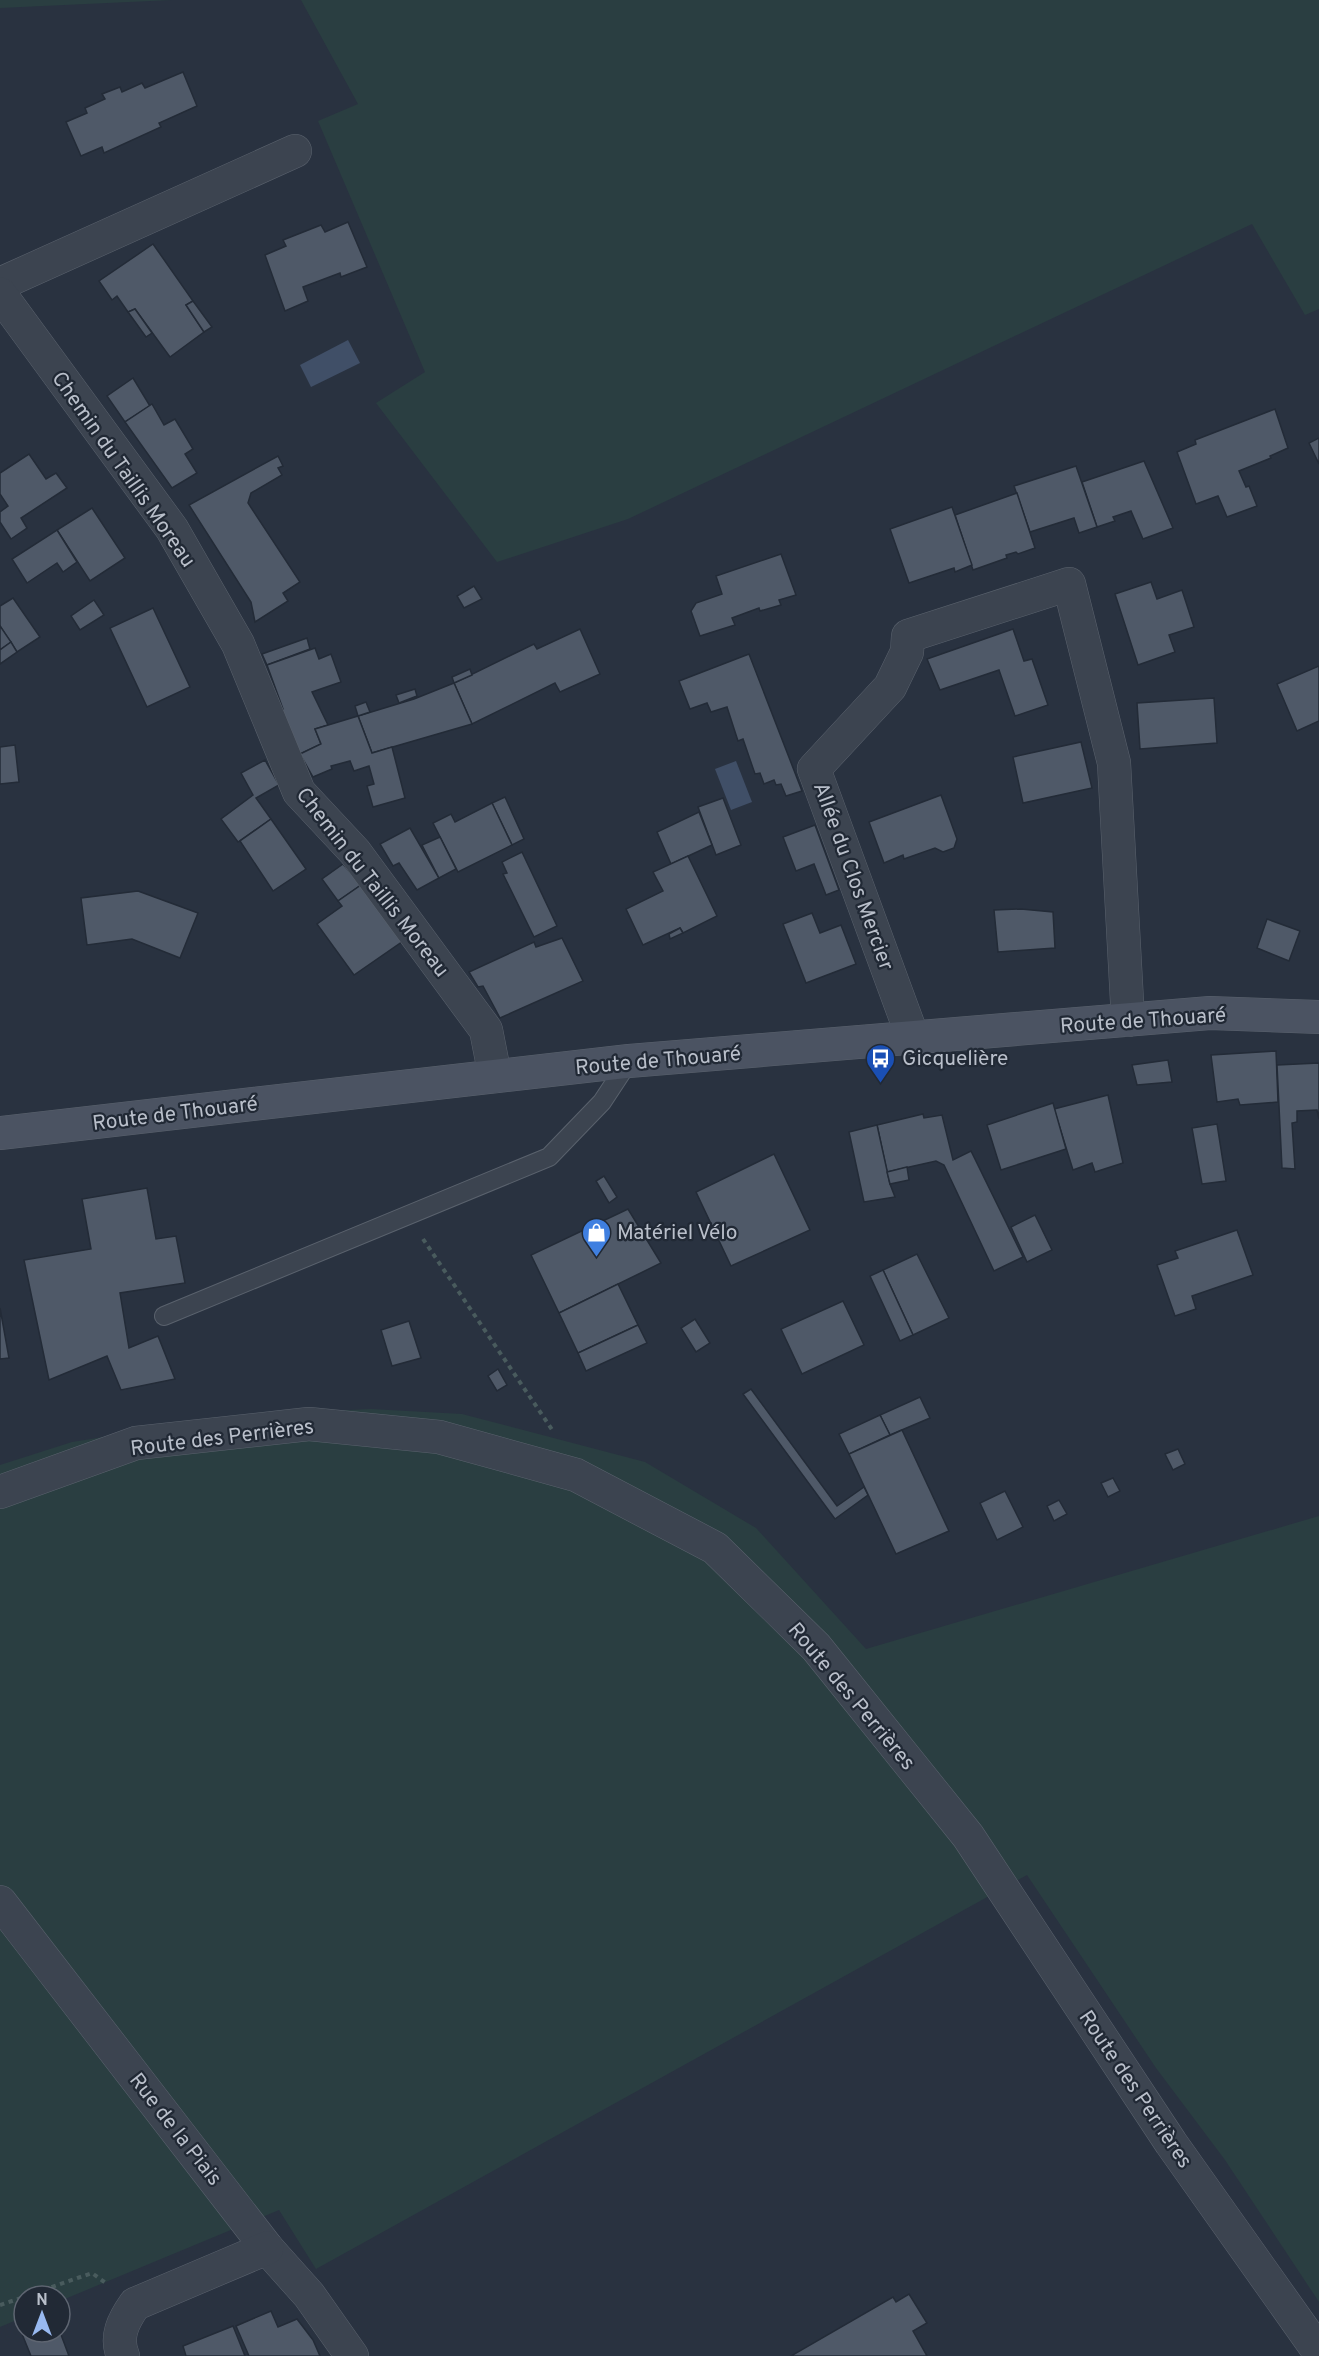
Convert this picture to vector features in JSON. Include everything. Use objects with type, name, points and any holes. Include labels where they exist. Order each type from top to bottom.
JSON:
[{"type":"street","points":[[0,284],[295,151]]},
{"type":"street","name":"Chemin du Taillis Moreau","points":[[0,294],[172,529],[238,645],[299,792],[355,852],[486,1030],[495,1076]]},
{"type":"street","name":"Allée du Clos Mercier","points":[[913,1038],[814,770],[890,687],[907,652],[908,636],[1069,584],[1114,763],[1128,1020]]},
{"type":"street","name":"Route de Thouaré","points":[[0,1133],[629,1061],[1210,1013],[1319,1017]]},
{"type":"street","name":"Route des Perrières","points":[[0,1492],[136,1443],[309,1424],[440,1437],[576,1475],[715,1548],[816,1647],[968,1836],[1171,2143],[1319,2352]]},
{"type":"street","name":"Rue de la Piais","points":[[0,1902],[267,2248],[309,2295],[352,2356]]},
{"type":"street","points":[[123,2356],[118,2343],[124,2319],[135,2304],[267,2248]]},
{"type":"lane","points":[[164,1316],[549,1157],[602,1101],[629,1061]]},
{"type":"path","points":[[407,1214],[556,1435],[576,1475]]},
{"type":"path","points":[[60,2284],[92,2273],[135,2304]]},
{"type":"green space","points":[[0,0],[172,0],[0,8]]},
{"type":"green space","points":[[301,0],[1319,0],[1319,309],[1305,315],[1252,224],[628,519],[497,562],[376,403],[425,372],[318,121],[358,104]]},
{"type":"green space","points":[[371,1409],[462,1414],[645,1462],[756,1528],[866,1649],[1319,1516],[1319,2302],[1225,2160],[1156,2068],[1027,1875],[316,2269],[279,2210],[72,2296],[72,2284],[12,2284],[12,2322],[0,2327],[0,1465],[72,1442],[243,1415]]},
{"type":"water","points":[[348,340],[360,363],[311,387],[300,365]]},
{"type":"water","points":[[736,761],[752,802],[731,810],[715,769]]},
{"type":"building","points":[[183,72],[197,106],[159,123],[161,127],[104,153],[102,147],[81,156],[66,122],[87,113],[85,108],[105,99],[102,94],[120,87],[122,92],[142,83],[145,88]]},
{"type":"building","points":[[348,222],[367,267],[341,277],[340,273],[303,287],[308,301],[285,311],[265,255],[286,246],[283,240],[321,225],[325,232]]},
{"type":"building","points":[[153,244],[193,301],[186,305],[204,332],[170,357],[135,309],[128,312],[117,296],[112,300],[99,281]]},
{"type":"building","points":[[193,301],[212,327],[204,332],[186,305]]},
{"type":"building","points":[[135,309],[152,333],[146,337],[128,312]]},
{"type":"building","points":[[133,378],[150,406],[125,422],[107,396]]},
{"type":"building","points":[[152,404],[164,425],[175,419],[193,449],[185,454],[197,473],[172,488],[125,422]]},
{"type":"building","points":[[1275,409],[1288,448],[1270,456],[1271,458],[1239,471],[1246,487],[1249,486],[1257,506],[1227,517],[1218,496],[1196,504],[1177,452],[1196,444],[1195,440]]},
{"type":"building","points":[[1319,438],[1319,464],[1309,443]]},
{"type":"building","points":[[29,454],[46,479],[56,473],[67,488],[21,518],[27,528],[11,539],[0,522],[0,512],[8,506],[0,494],[0,473]]},
{"type":"building","points":[[278,456],[283,466],[278,468],[282,475],[251,493],[248,503],[300,582],[283,593],[288,601],[255,622],[251,602],[189,505]]},
{"type":"building","points":[[1144,461],[1173,528],[1143,539],[1131,511],[1113,517],[1115,521],[1097,527],[1082,482]]},
{"type":"building","points":[[1076,466],[1097,527],[1079,533],[1074,518],[1030,532],[1014,486]]},
{"type":"building","points":[[1017,493],[1035,548],[1018,554],[1016,552],[1006,555],[1007,558],[973,570],[955,515]]},
{"type":"building","points":[[952,507],[972,565],[955,572],[954,568],[909,583],[890,529]]},
{"type":"building","points":[[92,508],[125,558],[90,581],[57,530]]},
{"type":"building","points":[[57,530],[77,562],[63,572],[57,563],[27,583],[12,559]]},
{"type":"building","points":[[781,554],[796,595],[779,600],[781,605],[760,611],[759,608],[732,618],[735,625],[700,636],[691,611],[696,603],[722,594],[716,576]]},
{"type":"building","points":[[1151,582],[1157,599],[1182,590],[1194,627],[1169,635],[1175,652],[1138,665],[1115,594]]},
{"type":"building","points":[[474,586],[482,599],[464,608],[457,596]]},
{"type":"building","points":[[13,598],[40,637],[17,652],[0,626],[0,606]]},
{"type":"building","points":[[94,600],[104,615],[80,630],[71,616]]},
{"type":"building","points":[[153,608],[190,687],[147,707],[110,628]]},
{"type":"building","points":[[0,626],[11,642],[0,650]]},
{"type":"building","points":[[580,629],[600,674],[560,692],[555,683],[472,724],[454,683],[534,644],[537,649]]},
{"type":"building","points":[[1013,629],[1024,661],[1032,659],[1048,705],[1015,716],[999,670],[940,690],[927,659]]},
{"type":"building","points":[[307,638],[310,649],[267,665],[262,654]]},
{"type":"building","points":[[11,642],[17,652],[0,664],[0,650]]},
{"type":"building","points":[[315,648],[319,659],[331,654],[341,682],[312,692],[328,725],[315,729],[321,744],[300,754],[280,710],[283,709],[267,665]]},
{"type":"building","points":[[749,654],[802,791],[786,796],[781,784],[776,785],[774,780],[764,784],[760,773],[755,774],[743,739],[738,741],[727,707],[711,712],[707,703],[690,709],[679,681]]},
{"type":"building","points":[[1319,666],[1319,721],[1297,731],[1277,684]]},
{"type":"building","points":[[470,669],[472,675],[454,683],[452,677]]},
{"type":"building","points":[[454,683],[472,724],[372,753],[358,716],[414,699]]},
{"type":"building","points":[[415,689],[417,696],[399,703],[396,695]]},
{"type":"building","points":[[1214,698],[1217,743],[1140,749],[1137,703]]},
{"type":"building","points":[[366,702],[370,712],[358,716],[355,706]]},
{"type":"building","points":[[358,716],[372,753],[392,747],[405,798],[373,807],[367,786],[374,784],[369,766],[354,771],[350,761],[331,766],[332,769],[313,777],[300,754],[321,744],[315,729]]},
{"type":"building","points":[[1081,742],[1092,788],[1023,803],[1013,757]]},
{"type":"building","points":[[15,745],[19,782],[0,784],[0,747]]},
{"type":"building","points":[[265,760],[279,785],[256,798],[271,819],[238,842],[221,819],[253,795],[241,773]]},
{"type":"building","points":[[941,795],[957,839],[954,848],[943,852],[935,848],[904,859],[903,855],[884,863],[869,822]]},
{"type":"building","points":[[505,797],[524,839],[512,845],[492,803]]},
{"type":"building","points":[[723,798],[741,845],[716,855],[698,807]]},
{"type":"building","points":[[492,803],[512,845],[458,872],[433,823],[451,814],[455,822]]},
{"type":"building","points":[[699,812],[712,845],[671,864],[657,832]]},
{"type":"building","points":[[271,819],[306,869],[273,891],[240,841]]},
{"type":"building","points":[[815,825],[839,890],[826,895],[814,864],[796,871],[783,837]]},
{"type":"building","points":[[410,828],[439,878],[417,890],[399,863],[393,866],[380,844]]},
{"type":"building","points":[[440,837],[456,869],[439,878],[422,845]]},
{"type":"building","points":[[522,852],[557,926],[534,937],[503,874],[507,873],[502,862]]},
{"type":"building","points":[[688,856],[717,916],[683,933],[680,928],[643,945],[626,909],[663,891],[653,872]]},
{"type":"building","points":[[343,864],[361,885],[338,901],[322,879]]},
{"type":"building","points":[[361,885],[406,939],[354,975],[317,924],[342,906],[338,901]]},
{"type":"building","points":[[138,891],[198,913],[180,958],[132,939],[87,945],[81,898]]},
{"type":"building","points":[[1021,909],[1053,912],[1055,948],[998,952],[994,910]]},
{"type":"building","points":[[812,913],[820,933],[841,925],[856,964],[806,983],[783,924]]},
{"type":"building","points":[[1267,919],[1300,931],[1289,961],[1257,948]]},
{"type":"building","points":[[680,928],[683,933],[670,939],[669,934]]},
{"type":"building","points":[[562,938],[583,981],[500,1018],[483,986],[478,987],[469,972],[534,942],[536,947]]},
{"type":"building","points":[[1276,1051],[1278,1102],[1240,1105],[1238,1099],[1217,1102],[1211,1055]]},
{"type":"building","points":[[1168,1060],[1172,1082],[1137,1085],[1132,1065]]},
{"type":"building","points":[[1319,1063],[1319,1119],[1317,1110],[1297,1111],[1297,1122],[1292,1123],[1295,1169],[1282,1168],[1277,1065]]},
{"type":"building","points":[[1108,1095],[1123,1163],[1095,1172],[1092,1163],[1073,1170],[1054,1109]]},
{"type":"building","points":[[1053,1103],[1066,1149],[1001,1170],[987,1125]]},
{"type":"building","points":[[923,1114],[924,1118],[942,1115],[953,1160],[971,1151],[1023,1257],[994,1271],[944,1165],[936,1161],[887,1172],[877,1125]]},
{"type":"building","points":[[1217,1124],[1226,1181],[1202,1184],[1192,1128]]},
{"type":"building","points":[[877,1125],[895,1197],[864,1202],[849,1132]]},
{"type":"building","points":[[774,1154],[810,1230],[731,1266],[696,1192]]},
{"type":"building","points":[[907,1167],[909,1180],[890,1184],[887,1172]]},
{"type":"building","points":[[604,1176],[617,1197],[609,1203],[596,1181]]},
{"type":"building","points":[[147,1188],[156,1239],[176,1236],[185,1283],[120,1293],[129,1348],[158,1336],[175,1379],[121,1390],[107,1356],[49,1380],[24,1260],[91,1249],[82,1199]]},
{"type":"building","points":[[628,1209],[661,1263],[559,1313],[531,1255]]},
{"type":"building","points":[[1035,1215],[1052,1250],[1027,1262],[1011,1227]]},
{"type":"building","points":[[1237,1230],[1253,1275],[1192,1296],[1196,1309],[1175,1316],[1157,1265],[1178,1258],[1175,1251]]},
{"type":"building","points":[[917,1254],[949,1318],[913,1335],[883,1270]]},
{"type":"building","points":[[883,1270],[913,1335],[900,1341],[870,1276]]},
{"type":"building","points":[[618,1284],[638,1325],[578,1353],[559,1313]]},
{"type":"building","points":[[843,1301],[864,1345],[802,1374],[781,1329]]},
{"type":"building","points":[[0,1308],[9,1358],[0,1359]]},
{"type":"building","points":[[695,1319],[710,1343],[696,1352],[681,1328]]},
{"type":"building","points":[[409,1321],[421,1358],[392,1366],[381,1330]]},
{"type":"building","points":[[638,1325],[647,1343],[586,1371],[578,1353]]},
{"type":"building","points":[[498,1369],[507,1385],[497,1391],[488,1376]]},
{"type":"building","points":[[751,1389],[837,1506],[864,1487],[868,1495],[835,1519],[743,1394]]},
{"type":"building","points":[[920,1397],[930,1418],[890,1435],[880,1415]]},
{"type":"building","points":[[880,1415],[890,1435],[849,1454],[839,1434]]},
{"type":"building","points":[[902,1430],[949,1531],[896,1554],[849,1454]]},
{"type":"building","points":[[1178,1449],[1185,1464],[1173,1470],[1165,1454]]},
{"type":"building","points":[[1113,1478],[1120,1491],[1108,1497],[1101,1483]]},
{"type":"building","points":[[1005,1491],[1023,1527],[997,1540],[980,1503]]},
{"type":"building","points":[[1059,1500],[1067,1514],[1054,1521],[1047,1506]]},
{"type":"building","points":[[909,2294],[927,2323],[913,2331],[927,2356],[791,2356],[893,2297],[896,2302]]},
{"type":"building","points":[[271,2311],[278,2327],[297,2319],[313,2340],[320,2356],[249,2356],[236,2326]]},
{"type":"building","points":[[233,2326],[245,2356],[186,2356],[183,2346]]},
{"type":"building","points":[[26,2344],[64,2344],[69,2356],[31,2356]]},
{"type":"place","name":"Gicquelière","points":[[881,1084]]},
{"type":"place","name":"Matériel Vélo","points":[[596,1258]]}]
